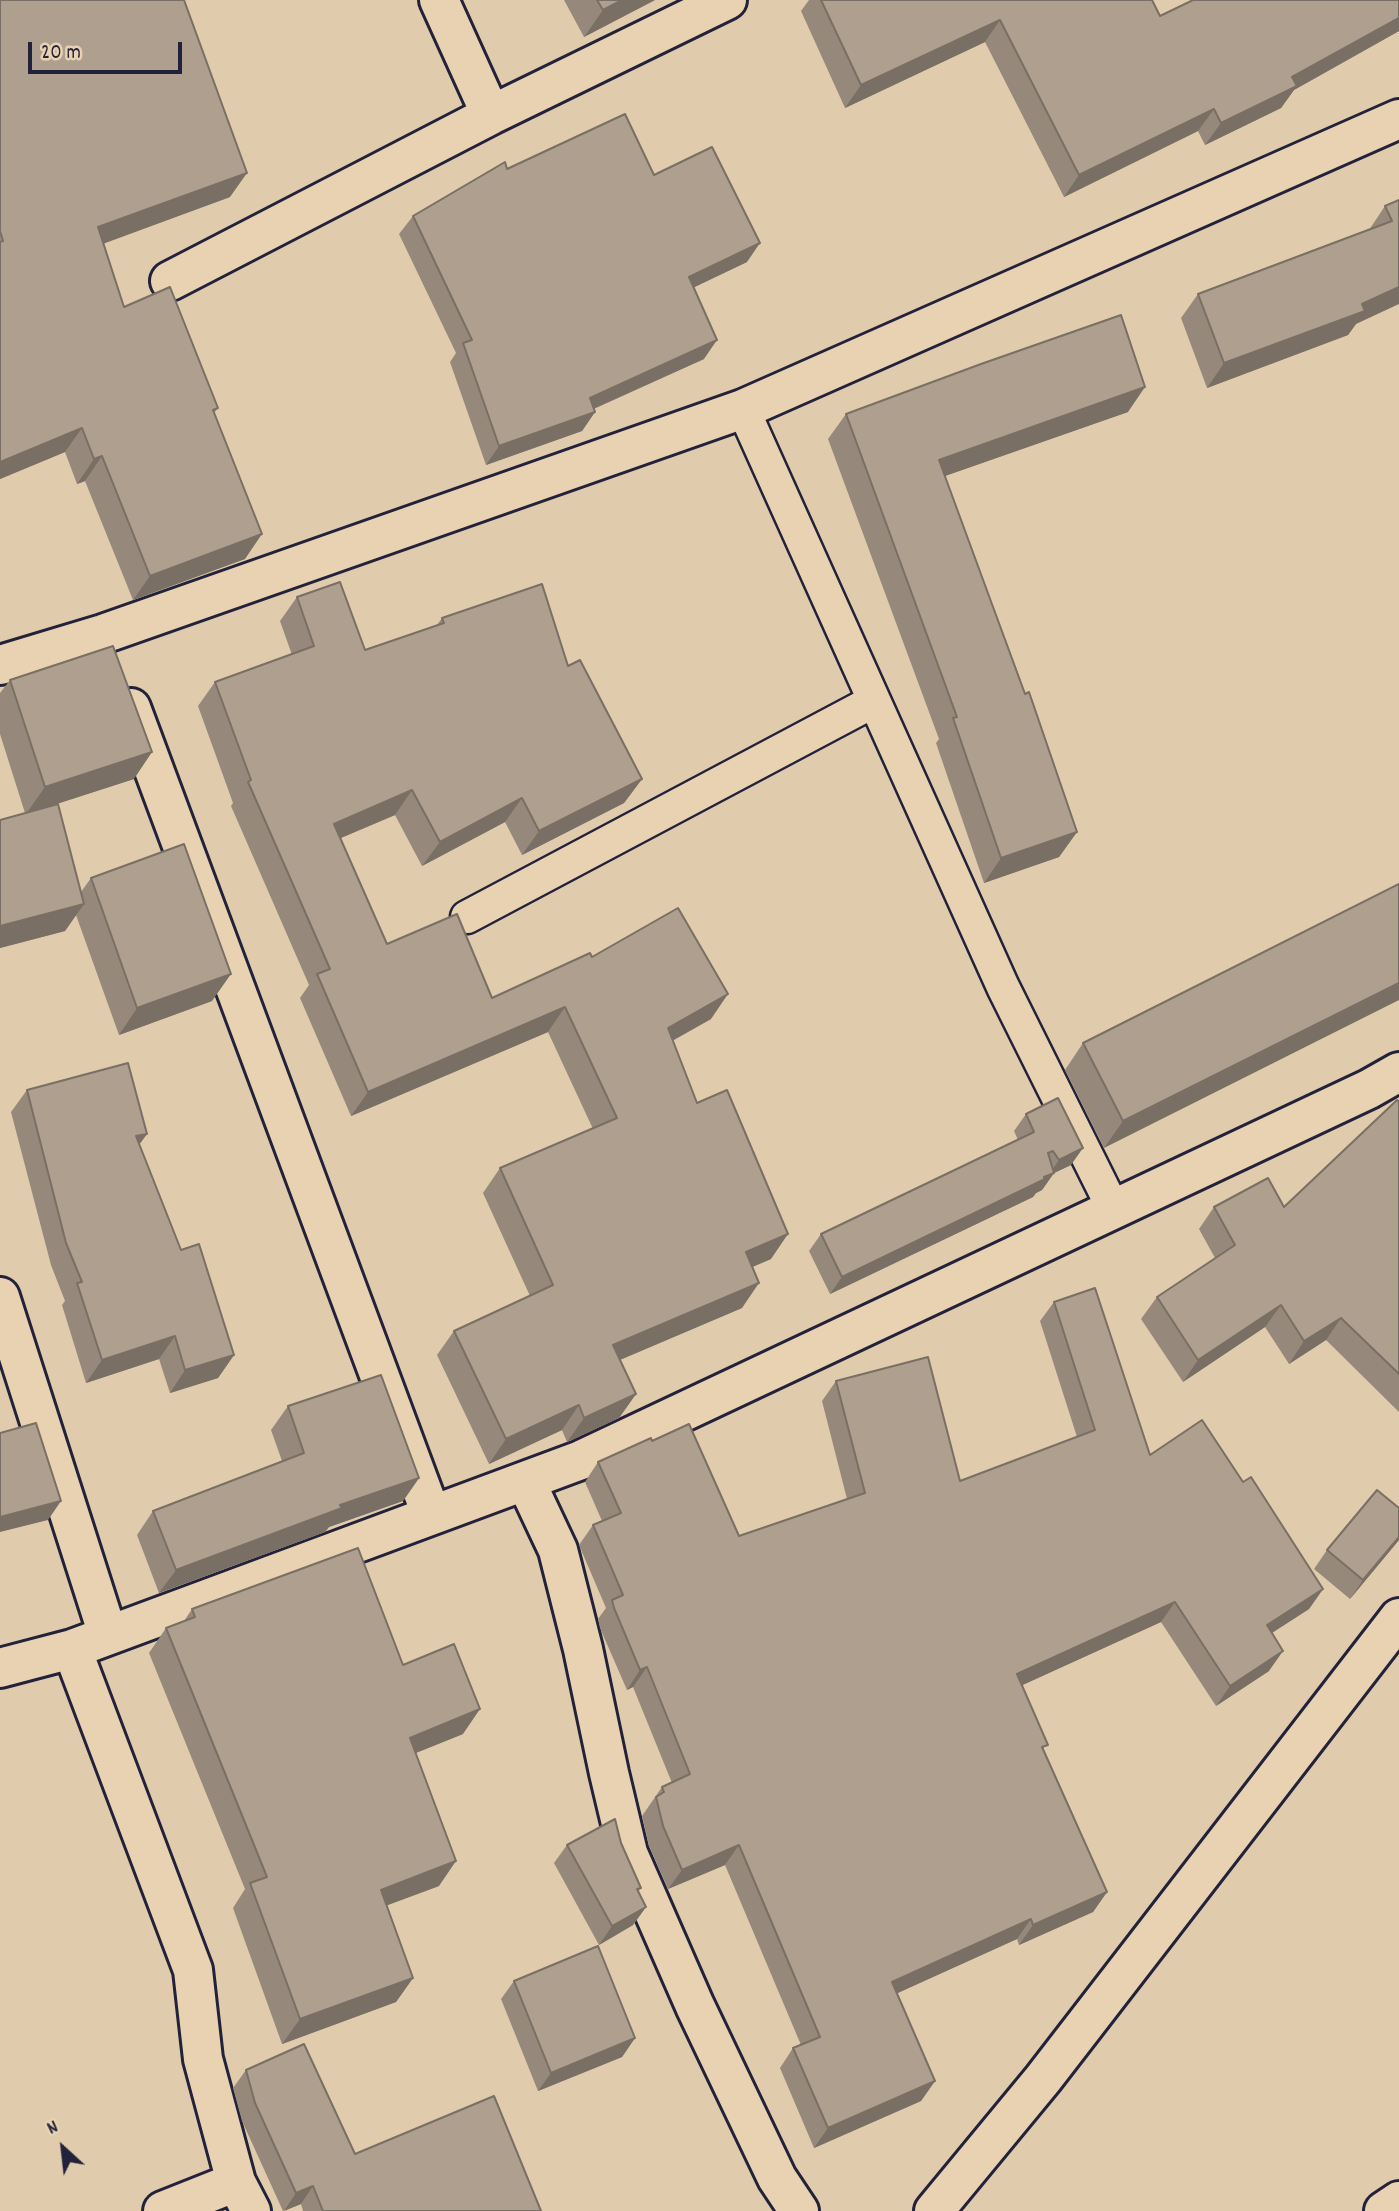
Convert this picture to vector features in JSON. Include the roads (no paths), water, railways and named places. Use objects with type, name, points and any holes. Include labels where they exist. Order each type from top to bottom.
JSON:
[{"type":"street","points":[[439,0],[491,115]]},
{"type":"street","points":[[170,281],[491,115],[727,0]]},
{"type":"street","points":[[0,665],[111,656],[743,409],[1399,119]]},
{"type":"street","points":[[111,656],[431,1514]]},
{"type":"street","points":[[0,1668],[72,1649],[581,1460],[1114,1210],[1369,1089],[1399,1072]]},
{"type":"street","points":[[0,1297],[108,1635]]},
{"type":"street","points":[[526,1482],[558,1550],[628,1853],[695,2006],[777,2178],[799,2211]]},
{"type":"street","points":[[934,2211],[1043,2079],[1399,1618]]},
{"type":"street","points":[[72,1649],[193,1970],[203,2059],[244,2197],[163,2211]]},
{"type":"street","points":[[1384,2211],[1399,2201]]},
{"type":"lane","points":[[743,409],[1003,987],[1114,1210]]},
{"type":"lane","points":[[467,917],[874,701]]}]
